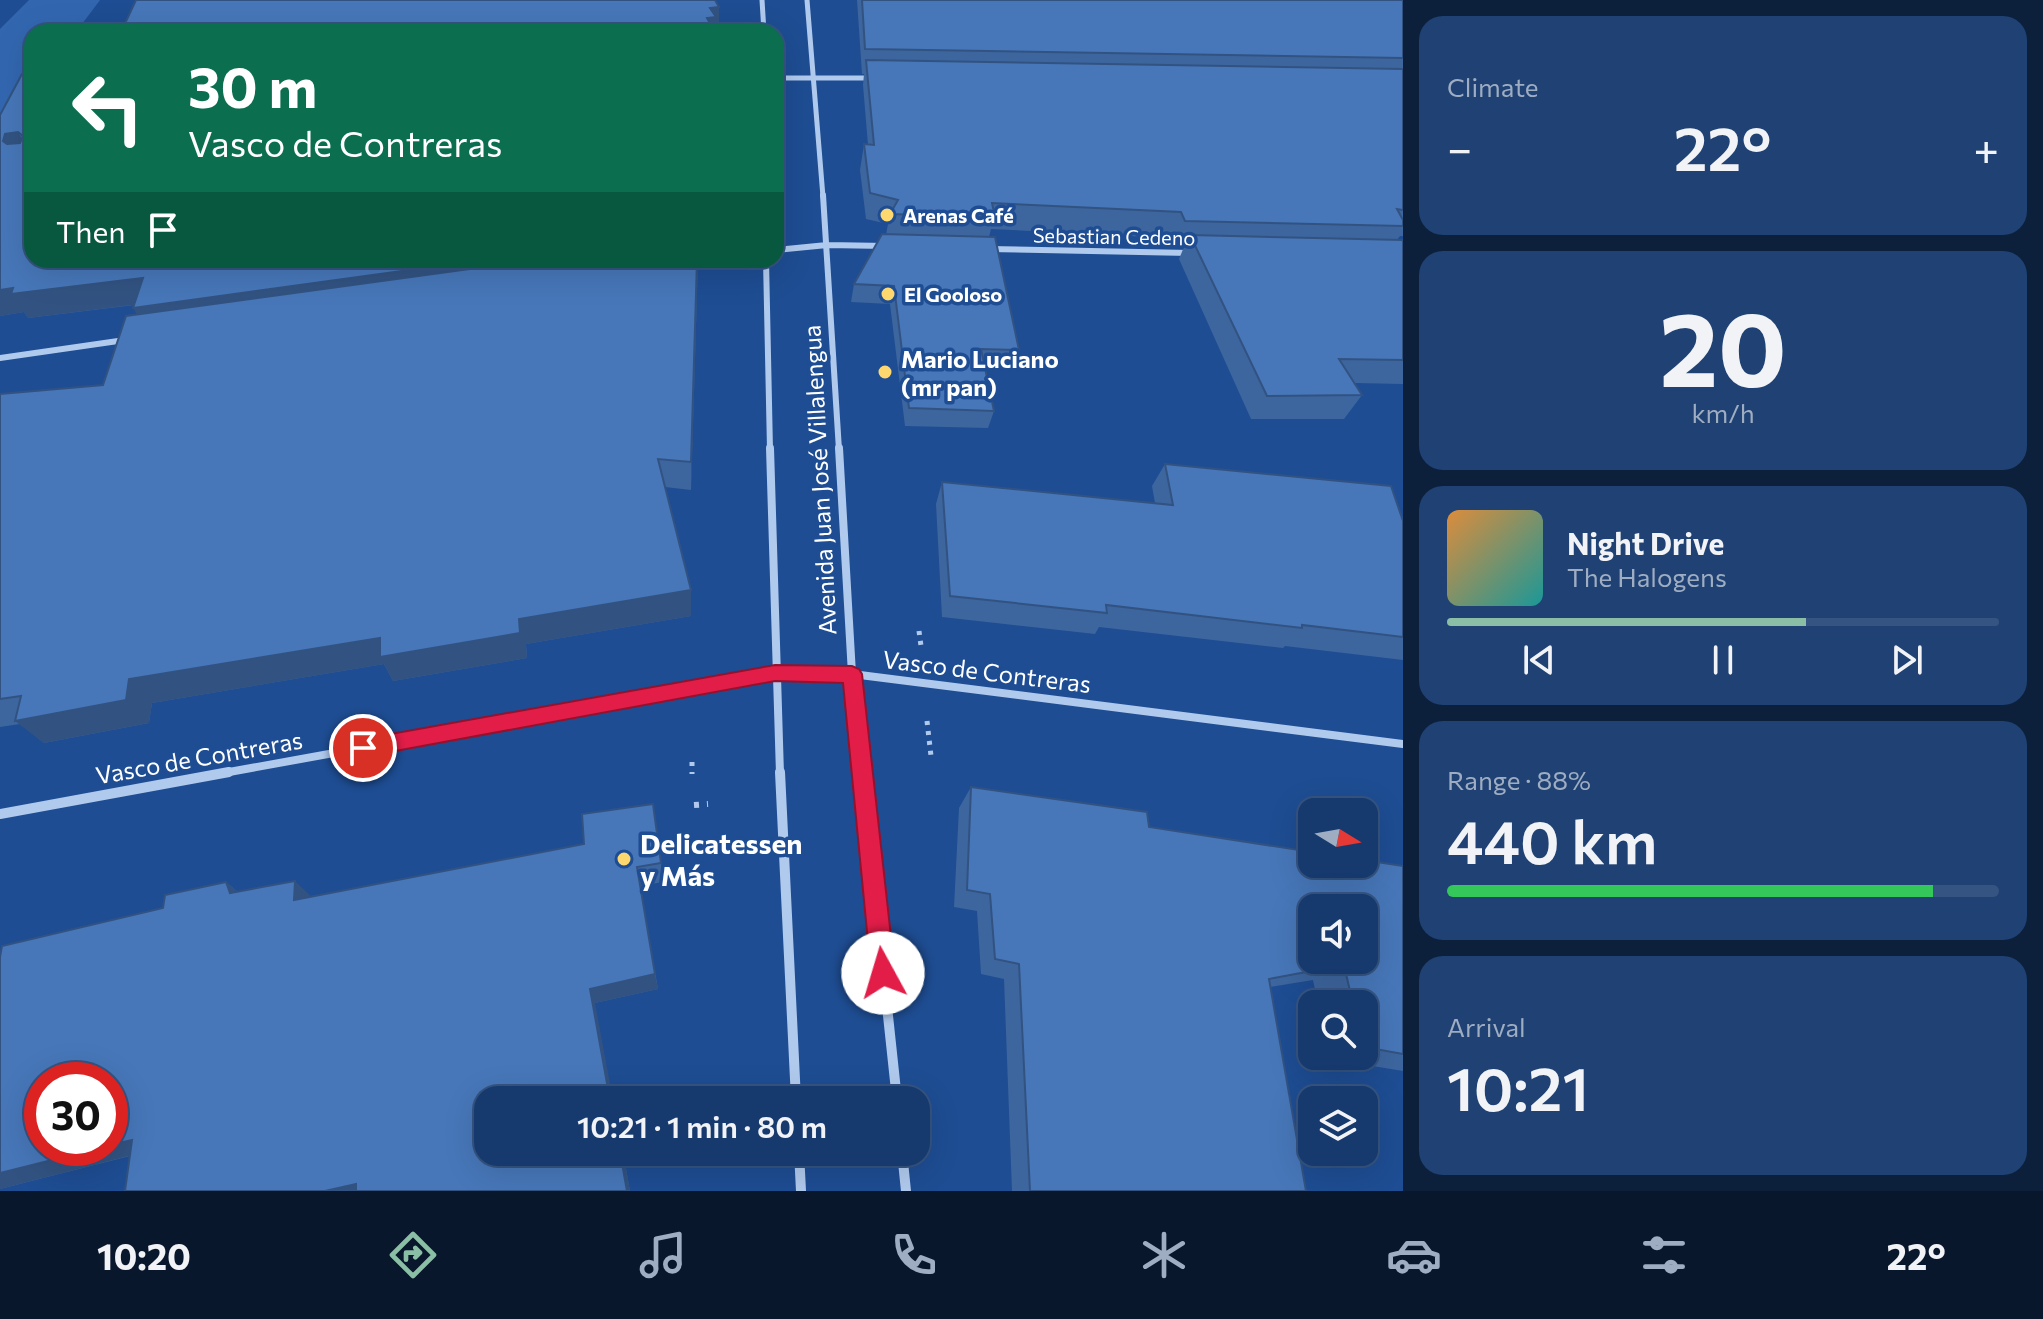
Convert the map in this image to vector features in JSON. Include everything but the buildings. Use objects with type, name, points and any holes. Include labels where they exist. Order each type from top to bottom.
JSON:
[{"type":"street","points":[[762,0],[764,24]]},
{"type":"street","name":"Avenida Juan José Villalengua","points":[[807,0],[827,245],[852,674],[896,1086]]},
{"type":"street","points":[[784,78],[888,78]]},
{"type":"street","points":[[784,249],[827,245],[893,247]]},
{"type":"street","name":"Sebastian Cedeno","points":[[972,248],[1196,253]]},
{"type":"street","name":"Avenida Juan José Villalengua","points":[[766,268],[775,673],[795,1086]]},
{"type":"street","points":[[0,358],[140,338]]},
{"type":"street","name":"Vasco de Contreras","points":[[0,814],[775,673],[852,674],[1403,744]]},
{"type":"street","points":[[800,1166],[801,1191]]},
{"type":"street","points":[[903,1166],[906,1191]]},
{"type":"path","points":[[927,716],[931,756]]},
{"type":"path","points":[[692,762],[692,774]]},
{"type":"path","points":[[694,805],[708,804]]},
{"type":"shaded area","points":[[29,0],[100,0],[82,24],[24,24],[24,143],[0,266],[0,29]]},
{"type":"place","name":"Arenas Café","points":[[887,215]]},
{"type":"place","name":"El Gooloso","points":[[888,294]]},
{"type":"place","name":"Mario Luciano (mr pan)","points":[[885,372]]},
{"type":"place","name":"Delicatessen y Más","points":[[624,859]]},
{"type":"route","points":[[363,748],[775,673],[852,674],[883,973]]}]
